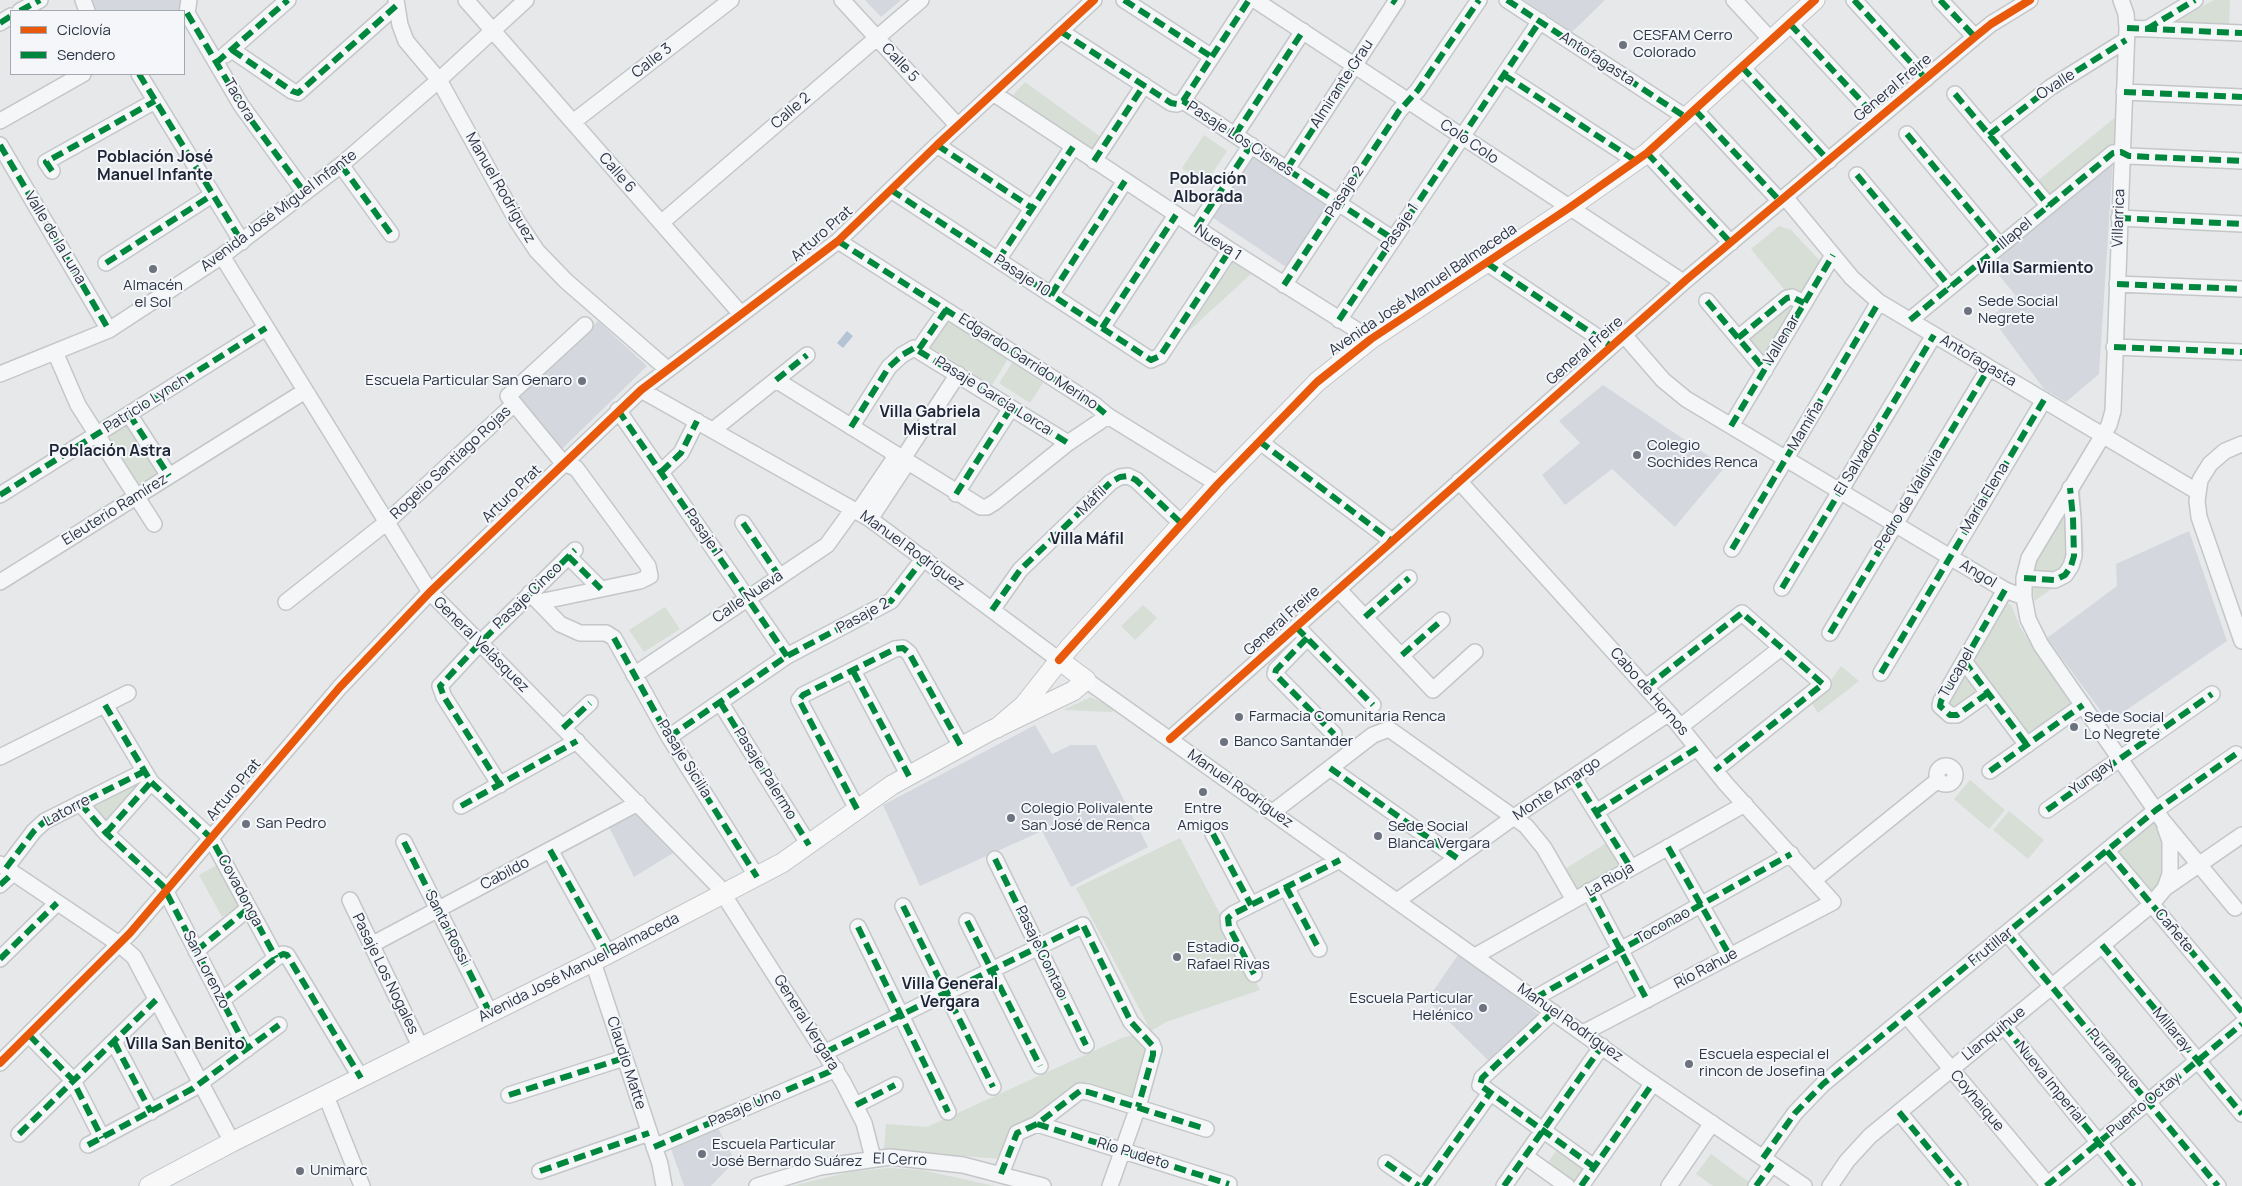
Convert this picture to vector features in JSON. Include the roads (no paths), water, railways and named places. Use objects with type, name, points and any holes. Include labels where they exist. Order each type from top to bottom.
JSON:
[{"type":"main road","name":"Avenida José Manuel Balmaceda","points":[[997,728],[1024,705],[1059,660],[1218,484],[1317,382],[1371,339],[1569,208],[1642,157],[1815,0]]},
{"type":"main road","name":"Manuel Rodríguez","points":[[1059,660],[1086,680]]},
{"type":"main road","name":"Avenida José Manuel Balmaceda","points":[[149,1186],[232,1142],[601,958],[758,877],[809,845],[856,809],[909,776],[997,728],[1073,691],[1086,680]]},
{"type":"street","points":[[22,10],[40,0]]},
{"type":"street","points":[[216,63],[288,0]]},
{"type":"street","points":[[466,0],[493,31]]},
{"type":"street","name":"Avenida José Miguel Infante","points":[[0,374],[109,330],[242,242],[341,165],[439,80],[526,0]]},
{"type":"street","name":"Calle 3","points":[[573,122],[731,0]]},
{"type":"street","name":"Calle 5","points":[[842,0],[958,126]]},
{"type":"street","name":"Calle 2","points":[[661,223],[920,0]]},
{"type":"street","name":"Arturo Prat","points":[[0,1063],[119,944],[351,675],[430,592],[618,410],[666,368],[806,267],[838,241],[937,145],[1094,0]]},
{"type":"street","points":[[1124,0],[1212,57]]},
{"type":"street","points":[[1183,101],[1250,0]]},
{"type":"street","name":"Colo Colo","points":[[1255,0],[1683,282]]},
{"type":"street","name":"Pasaje 2","points":[[1284,285],[1338,203],[1479,0]]},
{"type":"street","name":"Antofagasta","points":[[1507,0],[1691,114],[1783,199],[1852,278],[1879,302],[2198,492]]},
{"type":"street","points":[[1734,0],[1771,40]]},
{"type":"street","points":[[1854,0],[1926,79]]},
{"type":"street","points":[[1940,0],[1975,37]]},
{"type":"street","name":"Villarrica","points":[[2102,435],[2112,412],[2127,34],[2126,14],[2121,0]]},
{"type":"street","points":[[2147,29],[2195,0]]},
{"type":"street","name":"Almirante Grau","points":[[1287,169],[1395,1]]},
{"type":"street","name":"General Freire","points":[[1170,739],[1683,282],[1975,37],[1991,24],[2028,1]]},
{"type":"street","points":[[232,50],[292,91],[298,93],[396,3]]},
{"type":"street","name":"Manuel Rodríguez","points":[[396,3],[400,25],[406,40],[439,80],[517,221],[537,251],[566,281],[666,368]]},
{"type":"street","name":"Tacora","points":[[187,10],[253,124],[305,193]]},
{"type":"street","name":"Pasaje 1","points":[[1338,320],[1540,21]]},
{"type":"street","points":[[1790,24],[1878,119]]},
{"type":"street","points":[[2127,34],[2147,29],[2242,33]]},
{"type":"street","name":"Calle 6","points":[[493,31],[741,314]]},
{"type":"street","name":"Pasaje Los Cisnes","points":[[1060,31],[1171,103],[1178,104],[1183,101],[1393,239]]},
{"type":"street","points":[[1235,135],[1303,31]]},
{"type":"street","name":"Ovalle","points":[[1990,135],[2051,86],[2127,34]]},
{"type":"street","points":[[1742,67],[1829,160]]},
{"type":"street","points":[[0,121],[81,75]]},
{"type":"street","points":[[141,75],[242,242]]},
{"type":"street","points":[[1504,75],[1642,157],[1731,243]]},
{"type":"street","points":[[1094,161],[1144,86]]},
{"type":"street","points":[[2124,92],[2242,97]]},
{"type":"street","name":"Nueva 1","points":[[993,93],[1125,182],[1338,320],[1371,339]]},
{"type":"street","points":[[1955,94],[2049,206]]},
{"type":"street","points":[[52,171],[46,162],[155,101]]},
{"type":"street","points":[[1907,134],[2000,246]]},
{"type":"street","name":"Valle de la Luna","points":[[0,145],[109,330]]},
{"type":"street","points":[[937,145],[1032,208]]},
{"type":"street","points":[[1196,228],[1251,145]]},
{"type":"street","points":[[998,260],[1073,147]]},
{"type":"street","points":[[2121,152],[2129,156],[2242,161]]},
{"type":"street","name":"Illapel","points":[[1910,320],[2110,154],[2121,152]]},
{"type":"street","points":[[341,165],[391,234]]},
{"type":"street","points":[[1856,175],[1950,287]]},
{"type":"street","points":[[1051,295],[1125,182]]},
{"type":"street","name":"Pasaje 10","points":[[891,190],[1148,358],[1154,360],[1160,356],[1230,250]]},
{"type":"street","points":[[106,263],[212,195]]},
{"type":"street","points":[[1102,328],[1176,215]]},
{"type":"street","points":[[2119,218],[2242,224]]},
{"type":"street","name":"Edgardo Garrido Merino","points":[[838,241],[1095,405],[1108,416],[1218,484]]},
{"type":"street","name":"Vallenar","points":[[1731,426],[1833,255]]},
{"type":"street","name":"General Velásquez","points":[[222,256],[430,592],[712,879],[724,895]]},
{"type":"street","points":[[1487,263],[1611,346]]},
{"type":"street","points":[[2117,284],[2242,289]]},
{"type":"street","points":[[1738,338],[1787,298],[1792,297],[1804,303]]},
{"type":"street","points":[[1707,301],[1765,370]]},
{"type":"street","name":"Mamiña","points":[[1732,549],[1879,302]]},
{"type":"street","points":[[851,427],[889,367],[909,350],[919,349],[946,310]]},
{"type":"street","points":[[535,598],[601,590],[640,581],[650,576],[648,566],[576,468],[563,463],[508,396],[585,325]]},
{"type":"street","name":"Patricio Lynch","points":[[0,495],[266,328]]},
{"type":"street","name":"Angol","points":[[1624,335],[1670,387],[1731,426],[2005,590],[2024,597]]},
{"type":"street","name":"El Salvador","points":[[1782,588],[1934,335]]},
{"type":"street","points":[[2114,347],[2242,352]]},
{"type":"street","name":"Pasaje García Lorca","points":[[919,349],[1068,444]]},
{"type":"street","points":[[55,352],[72,393],[96,435],[154,524]]},
{"type":"street","points":[[713,430],[807,355]]},
{"type":"street","name":"Pedro de Valdivia","points":[[1830,633],[1989,368]]},
{"type":"street","name":"Calle Nueva","points":[[634,675],[747,597],[827,545],[860,514],[902,460],[958,374]]},
{"type":"street","points":[[776,380],[956,494],[984,508],[996,502],[1068,444],[1108,416]]},
{"type":"street","name":"Manuel Rodríguez","points":[[641,390],[860,514],[924,558],[1059,660]]},
{"type":"street","name":"Eleuterio Ramírez","points":[[0,582],[305,391]]},
{"type":"street","name":"María Elena","points":[[1881,673],[2044,400]]},
{"type":"street","name":"Rogelio Santiago Rojas","points":[[286,602],[387,522],[514,404]]},
{"type":"street","points":[[956,494],[1011,408]]},
{"type":"street","name":"Pasaje 1","points":[[618,410],[787,656]]},
{"type":"street","points":[[129,414],[169,476]]},
{"type":"street","points":[[661,472],[681,453],[697,421]]},
{"type":"street","points":[[2102,435],[2029,558],[2024,578],[2024,597],[2028,619],[2036,637],[2160,816],[2235,908]]},
{"type":"street","points":[[1258,441],[1392,541]]},
{"type":"street","points":[[2242,444],[2225,451],[2210,464],[2203,475],[2198,492],[2199,516],[2242,642]]},
{"type":"street","name":"Máfil","points":[[992,610],[1020,570],[1111,482],[1120,477],[1128,476],[1136,480],[1182,524]]},
{"type":"street","name":"Cabo de Hornos","points":[[1459,481],[1669,713],[1714,770],[1833,902],[1829,905]]},
{"type":"street","points":[[2024,578],[2055,580],[2065,575],[2071,566],[2074,556],[2070,488]]},
{"type":"street","points":[[743,524],[779,576]]},
{"type":"street","name":"Pasaje Cinco","points":[[500,785],[442,693],[440,686],[480,643],[535,598],[572,553],[601,590]]},
{"type":"street","name":"Pasaje 2","points":[[669,737],[787,656],[891,601],[924,558]]},
{"type":"street","points":[[1365,617],[1409,578]]},
{"type":"street","points":[[1338,589],[1433,690],[1475,652]]},
{"type":"street","name":"Tucapel","points":[[1988,693],[1957,715],[1950,715],[1941,709],[1940,701],[2005,590]]},
{"type":"street","name":"Pasaje Sicilia","points":[[535,598],[560,624],[580,633],[606,634],[614,638],[669,737],[758,877]]},
{"type":"street","points":[[1646,687],[1742,614],[1822,684],[1714,770]]},
{"type":"street","points":[[1402,655],[1442,620]]},
{"type":"street","points":[[1296,627],[1373,704]]},
{"type":"street","points":[[1308,638],[1276,670],[1275,674],[1334,734]]},
{"type":"street","points":[[856,809],[799,700],[803,695],[895,649],[903,648],[909,653],[962,748]]},
{"type":"street","points":[[1680,727],[1781,648]]},
{"type":"street","points":[[1964,661],[2027,745]]},
{"type":"street","points":[[853,671],[909,776]]},
{"type":"street","name":"Manuel Rodríguez","points":[[1086,680],[1653,1083],[1804,1186]]},
{"type":"street","points":[[0,757],[128,693]]},
{"type":"street","name":"Yungay","points":[[2047,810],[2212,694]]},
{"type":"street","name":"Pasaje Palermo","points":[[720,702],[809,845]]},
{"type":"street","points":[[563,728],[590,703]]},
{"type":"street","name":"Covadonga","points":[[105,705],[147,777],[211,838],[276,958]]},
{"type":"street","points":[[1990,771],[2083,705]]},
{"type":"street","name":"Monte Amargo","points":[[1397,901],[1514,817],[1669,713]]},
{"type":"street","points":[[1272,812],[1373,735],[1386,729],[1395,733],[1514,817],[1532,833],[1544,848],[1574,900]]},
{"type":"street","points":[[461,806],[577,741]]},
{"type":"street","points":[[1596,812],[1697,748]]},
{"type":"street","name":"Frutillar","points":[[1756,1186],[1767,1161],[1792,1118],[1813,1094],[2107,851],[2160,816],[2236,754]]},
{"type":"street","points":[[1330,768],[1457,858]]},
{"type":"street","points":[[106,833],[147,777]]},
{"type":"street","name":"Latorre","points":[[0,885],[6,868],[41,824],[80,804],[147,777]]},
{"type":"street","points":[[1574,777],[1631,868]]},
{"type":"street","points":[[1814,880],[1938,780]]},
{"type":"street","name":"Cabildo","points":[[371,945],[638,803]]},
{"type":"street","name":"San Lorenzo","points":[[80,804],[106,833],[158,881],[166,891],[247,1049]]},
{"type":"street","name":"La Rioja","points":[[1475,956],[1745,804]]},
{"type":"street","points":[[2160,816],[2170,841],[2171,861],[2166,888]]},
{"type":"street","points":[[1213,834],[1251,905]]},
{"type":"street","name":"Llanquihue","points":[[1830,1186],[1855,1151],[1899,1112],[2151,905],[2166,888],[2242,834]]},
{"type":"street","name":"Santa Rossi","points":[[404,842],[490,1013]]},
{"type":"street","points":[[1668,847],[1730,956]]},
{"type":"street","name":"Claudio Matte","points":[[550,850],[601,958],[624,1058],[660,1164],[664,1186]]},
{"type":"street","name":"Cañete","points":[[2107,851],[2242,1012]]},
{"type":"street","name":"Toconao","points":[[1534,998],[1791,854]]},
{"type":"street","name":"Pasaje Contao","points":[[995,859],[1086,1045]]},
{"type":"street","points":[[1254,974],[1229,927],[1228,918],[1340,860]]},
{"type":"street","points":[[6,868],[119,944],[134,957],[232,1142]]},
{"type":"street","points":[[1286,887],[1319,949]]},
{"type":"street","points":[[1589,892],[1647,1000]]},
{"type":"street","name":"General Vergara","points":[[724,895],[836,1069],[856,1105],[867,1130],[873,1158]]},
{"type":"street","name":"Pasaje Los Nogales","points":[[350,900],[421,1048]]},
{"type":"street","points":[[0,958],[57,902]]},
{"type":"street","name":"Río Rahue","points":[[1583,1033],[1829,905]]},
{"type":"street","points":[[903,906],[993,1087]]},
{"type":"street","points":[[196,950],[249,908]]},
{"type":"street","points":[[967,921],[1040,1066]]},
{"type":"street","points":[[826,1052],[1083,925],[1131,1022],[1152,1044],[1154,1049],[1138,1107],[1110,1186]]},
{"type":"street","points":[[858,927],[948,1112]]},
{"type":"street","name":"Purranque","points":[[2007,933],[2218,1186]]},
{"type":"street","name":"Millaray","points":[[2102,946],[2242,1114]]},
{"type":"street","points":[[222,1000],[283,954],[288,958],[361,1078]]},
{"type":"street","points":[[19,1134],[156,1000]]},
{"type":"street","points":[[1553,1012],[1482,1078],[1485,1087],[1594,1167]]},
{"type":"street","name":"Coyhaique","points":[[1907,1016],[2047,1186]]},
{"type":"street","name":"Puerto Octay","points":[[2047,1186],[2242,1024]]},
{"type":"street","points":[[29,1034],[73,1081],[95,1142],[201,1084],[279,1025]]},
{"type":"street","name":"Nueva Imperial","points":[[2004,1026],[2134,1186]]},
{"type":"street","points":[[114,1042],[151,1112]]},
{"type":"street","points":[[1504,1186],[1602,1046]]},
{"type":"street","points":[[509,1095],[624,1058]]},
{"type":"street","name":"Pasaje Uno","points":[[540,1171],[652,1140],[836,1069]]},
{"type":"street","points":[[1581,1186],[1653,1083]]},
{"type":"street","points":[[856,1105],[894,1085]]},
{"type":"street","points":[[1424,1186],[1485,1087]]},
{"type":"street","points":[[1001,1174],[1015,1136],[1038,1124],[1082,1091],[1206,1129]]},
{"type":"street","points":[[326,1096],[362,1186]]},
{"type":"street","points":[[1899,1112],[1960,1186]]},
{"type":"street","points":[[1669,1186],[1712,1123]]},
{"type":"street","name":"Río Pudeto","points":[[1038,1124],[1229,1184]]},
{"type":"street","points":[[1525,1156],[1567,1186]]},
{"type":"street","name":"El Cerro","points":[[757,1186],[820,1167],[873,1158],[931,1161],[1001,1174],[1043,1186]]},
{"type":"street","points":[[1386,1163],[1419,1186]]},
{"type":"street","name":"Claudio Matte","points":[[660,1164],[675,1186]]},
{"type":"water","points":[[847,331],[853,336],[843,348],[837,343]]},
{"type":"place","name":"CESFAM Cerro Colorado","points":[[1623,45]]},
{"type":"place","name":"Almacén el Sol","points":[[153,269]]},
{"type":"place","name":"Sede Social Negrete","points":[[1968,311]]},
{"type":"place","name":"Escuela Particular San Genaro","points":[[582,381]]},
{"type":"place","name":"Colegio Sochides Renca","points":[[1637,455]]},
{"type":"place","name":"Farmacia Comunitaria Renca","points":[[1239,717]]},
{"type":"place","name":"Sede Social Lo Negrete","points":[[2074,727]]},
{"type":"place","name":"Banco Santander","points":[[1224,742]]},
{"type":"place","name":"Entre Amigos","points":[[1203,792]]},
{"type":"place","name":"Colegio Polivalente San José de Renca","points":[[1011,818]]},
{"type":"place","name":"San Pedro","points":[[246,824]]},
{"type":"place","name":"Sede Social Blanca Vergara","points":[[1378,836]]},
{"type":"place","name":"Estadio Rafael Rivas","points":[[1177,957]]},
{"type":"place","name":"Escuela Particular Helénico","points":[[1483,1008]]},
{"type":"place","name":"Escuela especial el rincon de Josefina","points":[[1689,1064]]},
{"type":"place","name":"Escuela Particular José Bernardo Suárez","points":[[702,1154]]},
{"type":"place","name":"Unimarc","points":[[300,1171]]},
{"type":"district","name":"Población José Manuel Infante","points":[[155,167]]},
{"type":"district","name":"Población Alborada","points":[[1208,189]]},
{"type":"district","name":"Villa Sarmiento","points":[[2035,269]]},
{"type":"district","name":"Villa Gabriela Mistral","points":[[930,422]]},
{"type":"district","name":"Población Astra","points":[[110,452]]},
{"type":"district","name":"Villa Máfil","points":[[1087,540]]},
{"type":"district","name":"Villa General Vergara","points":[[950,994]]},
{"type":"district","name":"Villa San Benito","points":[[185,1045]]}]
